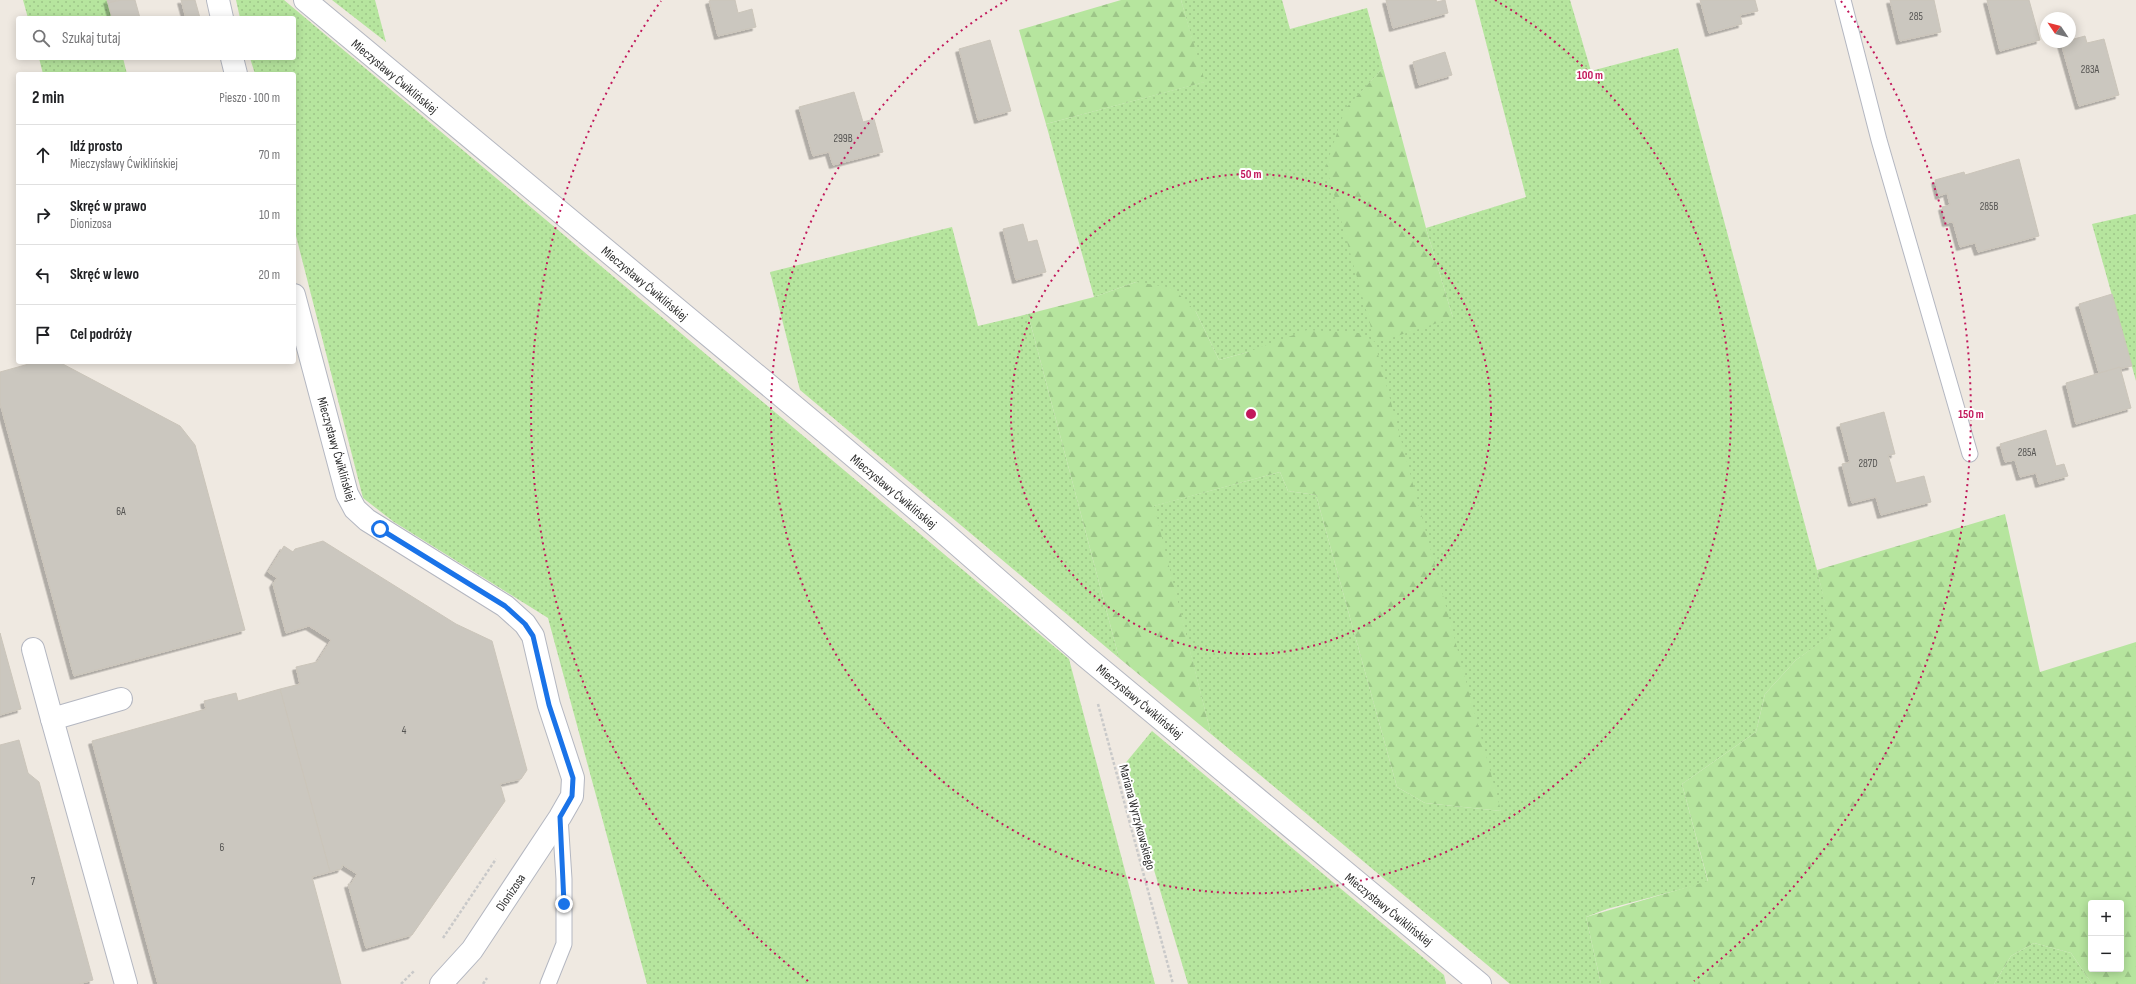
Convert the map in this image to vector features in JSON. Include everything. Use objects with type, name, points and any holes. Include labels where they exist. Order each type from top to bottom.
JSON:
[{"type":"street","points":[[218,0],[222,16]]},
{"type":"street","name":"Mieczysławy Ćwiklińskiej","points":[[305,0],[825,432],[942,531],[1090,660],[1480,984]]},
{"type":"street","points":[[232,60],[236,72]]},
{"type":"street","name":"Mieczysławy Ćwiklińskiej","points":[[296,303],[347,494],[355,509],[367,520],[505,606],[525,624],[533,636],[549,705],[573,778],[572,796]]},
{"type":"street","points":[[33,649],[126,984]]},
{"type":"street","points":[[52,719],[121,699]]},
{"type":"street","name":"Dionizosa","points":[[441,984],[472,950],[560,817],[572,796]]},
{"type":"lane","points":[[1844,0],[1879,140],[1970,454]]},
{"type":"lane","points":[[548,984],[564,944],[564,879],[560,817]]},
{"type":"path","name":"Mariana Wyrzykowskiego","points":[[1097,701],[1173,984]]},
{"type":"path","points":[[440,942],[499,855]]},
{"type":"path","points":[[401,984],[421,964]]},
{"type":"green space","points":[[23,0],[107,0],[111,16],[27,16]]},
{"type":"green space","points":[[236,0],[284,0],[1069,659],[1155,984],[647,984],[548,618],[394,522],[363,498],[296,236],[296,72],[254,72],[251,60],[296,60],[296,16],[240,16]]},
{"type":"green space","points":[[332,0],[375,0],[386,42]]},
{"type":"green space","points":[[1121,0],[1181,0],[1205,82],[1046,124],[1019,30]]},
{"type":"green space","points":[[1181,0],[1282,0],[1290,29],[1367,8],[1383,68],[1346,109],[1453,318],[1426,228],[1526,197],[1475,0],[1570,0],[1591,71],[1678,48],[1833,634],[1796,660],[1765,694],[1756,732],[1682,784],[1708,882],[1607,909],[1586,917],[1601,984],[1510,984],[1211,734],[1153,506],[1280,472],[1288,491],[1316,495],[1397,787],[1425,803],[1501,811],[1248,352],[1219,360],[1196,312],[1136,282],[1094,297],[1046,124],[1204,82]]},
{"type":"green space","points":[[40,60],[124,60],[126,72],[42,72]]},
{"type":"green space","points":[[1383,68],[1426,228],[1453,318],[1375,343],[1501,811],[1425,803],[1397,787],[1316,495],[1288,491],[1280,472],[1154,506],[1211,734],[1119,658],[1028,314],[1094,297],[1136,282],[1173,288],[1196,312],[1219,360],[1248,352],[1307,330],[1360,333],[1375,342],[1326,166],[1345,109]]},
{"type":"green space","points":[[2136,214],[2136,381],[2092,224]]},
{"type":"green space","points":[[952,227],[978,326],[1028,314],[1119,658],[800,390],[770,272]]},
{"type":"green space","points":[[2005,514],[2040,672],[2136,642],[2136,984],[2092,984],[2071,953],[2034,943],[2011,956],[1994,984],[1601,984],[1586,917],[1708,881],[1682,784],[1756,732],[1765,694],[1796,660],[1832,634],[1817,570]]},
{"type":"green space","points":[[1152,731],[1444,975],[1446,984],[1188,984],[1123,766]]},
{"type":"green space","points":[[2034,943],[2071,953],[2092,984],[1994,984],[2011,956]]},
{"type":"building","points":[[107,0],[121,0],[108,3]]},
{"type":"building","points":[[121,0],[135,0],[139,16],[111,16],[108,3]]},
{"type":"building","points":[[181,0],[195,0],[199,16],[185,16]]},
{"type":"building","points":[[735,0],[738,13],[752,9],[756,27],[718,36],[709,1]]},
{"type":"building","points":[[1386,0],[1436,0],[1437,2],[1445,0],[1448,13],[1393,28]]},
{"type":"building","points":[[1700,0],[1755,0],[1758,11],[1740,15],[1742,24],[1709,33]]},
{"type":"building","points":[[1890,0],[1934,0],[1941,32],[1900,41]]},
{"type":"building","points":[[1987,0],[2029,0],[2040,40],[2000,51]]},
{"type":"building","points":[[2085,36],[2087,43],[2104,39],[2119,95],[2079,106],[2062,48],[2076,48],[2076,38]]},
{"type":"building","points":[[990,40],[1011,111],[978,120],[959,49]]},
{"type":"building","points":[[1445,52],[1452,75],[1419,85],[1413,62]]},
{"type":"building","points":[[854,92],[863,122],[874,119],[883,152],[833,165],[829,152],[813,156],[799,107]]},
{"type":"building","points":[[2019,159],[2039,236],[1978,252],[1975,243],[1960,247],[1953,222],[1946,223],[1942,207],[1950,205],[1947,193],[1939,196],[1935,180],[1964,172],[1965,175]]},
{"type":"building","points":[[1023,224],[1028,242],[1037,240],[1046,272],[1016,280],[1003,229]]},
{"type":"building","points":[[2112,294],[2132,366],[2099,373],[2079,304]]},
{"type":"building","points":[[29,364],[63,364],[180,426],[195,445],[245,630],[74,676],[0,403],[0,372]]},
{"type":"building","points":[[2120,367],[2131,408],[2076,424],[2066,383]]},
{"type":"building","points":[[1884,412],[1895,454],[1888,455],[1896,483],[1924,476],[1931,502],[1881,515],[1876,497],[1852,503],[1842,464],[1850,462],[1840,424]]},
{"type":"building","points":[[2046,430],[2056,466],[2064,464],[2068,476],[2039,484],[2036,473],[2020,477],[2015,460],[2005,462],[2000,444]]},
{"type":"building","points":[[323,541],[456,624],[492,641],[527,770],[521,779],[500,784],[505,801],[412,935],[366,948],[348,884],[351,884],[357,874],[343,865],[341,869],[330,872],[280,689],[300,684],[296,667],[317,662],[331,640],[309,626],[286,633],[273,584],[277,578],[268,572],[284,546],[293,552],[295,549]]},
{"type":"building","points":[[0,633],[21,709],[0,715]]},
{"type":"building","points":[[280,689],[330,872],[312,877],[341,984],[158,984],[92,741],[206,709],[204,701],[236,693],[238,701]]},
{"type":"building","points":[[19,740],[28,773],[39,782],[93,980],[79,984],[0,984],[0,745]]},
{"type":"route","points":[[380,529],[505,606],[525,624],[533,636],[549,705],[573,778],[572,796],[560,817],[564,904]]}]
